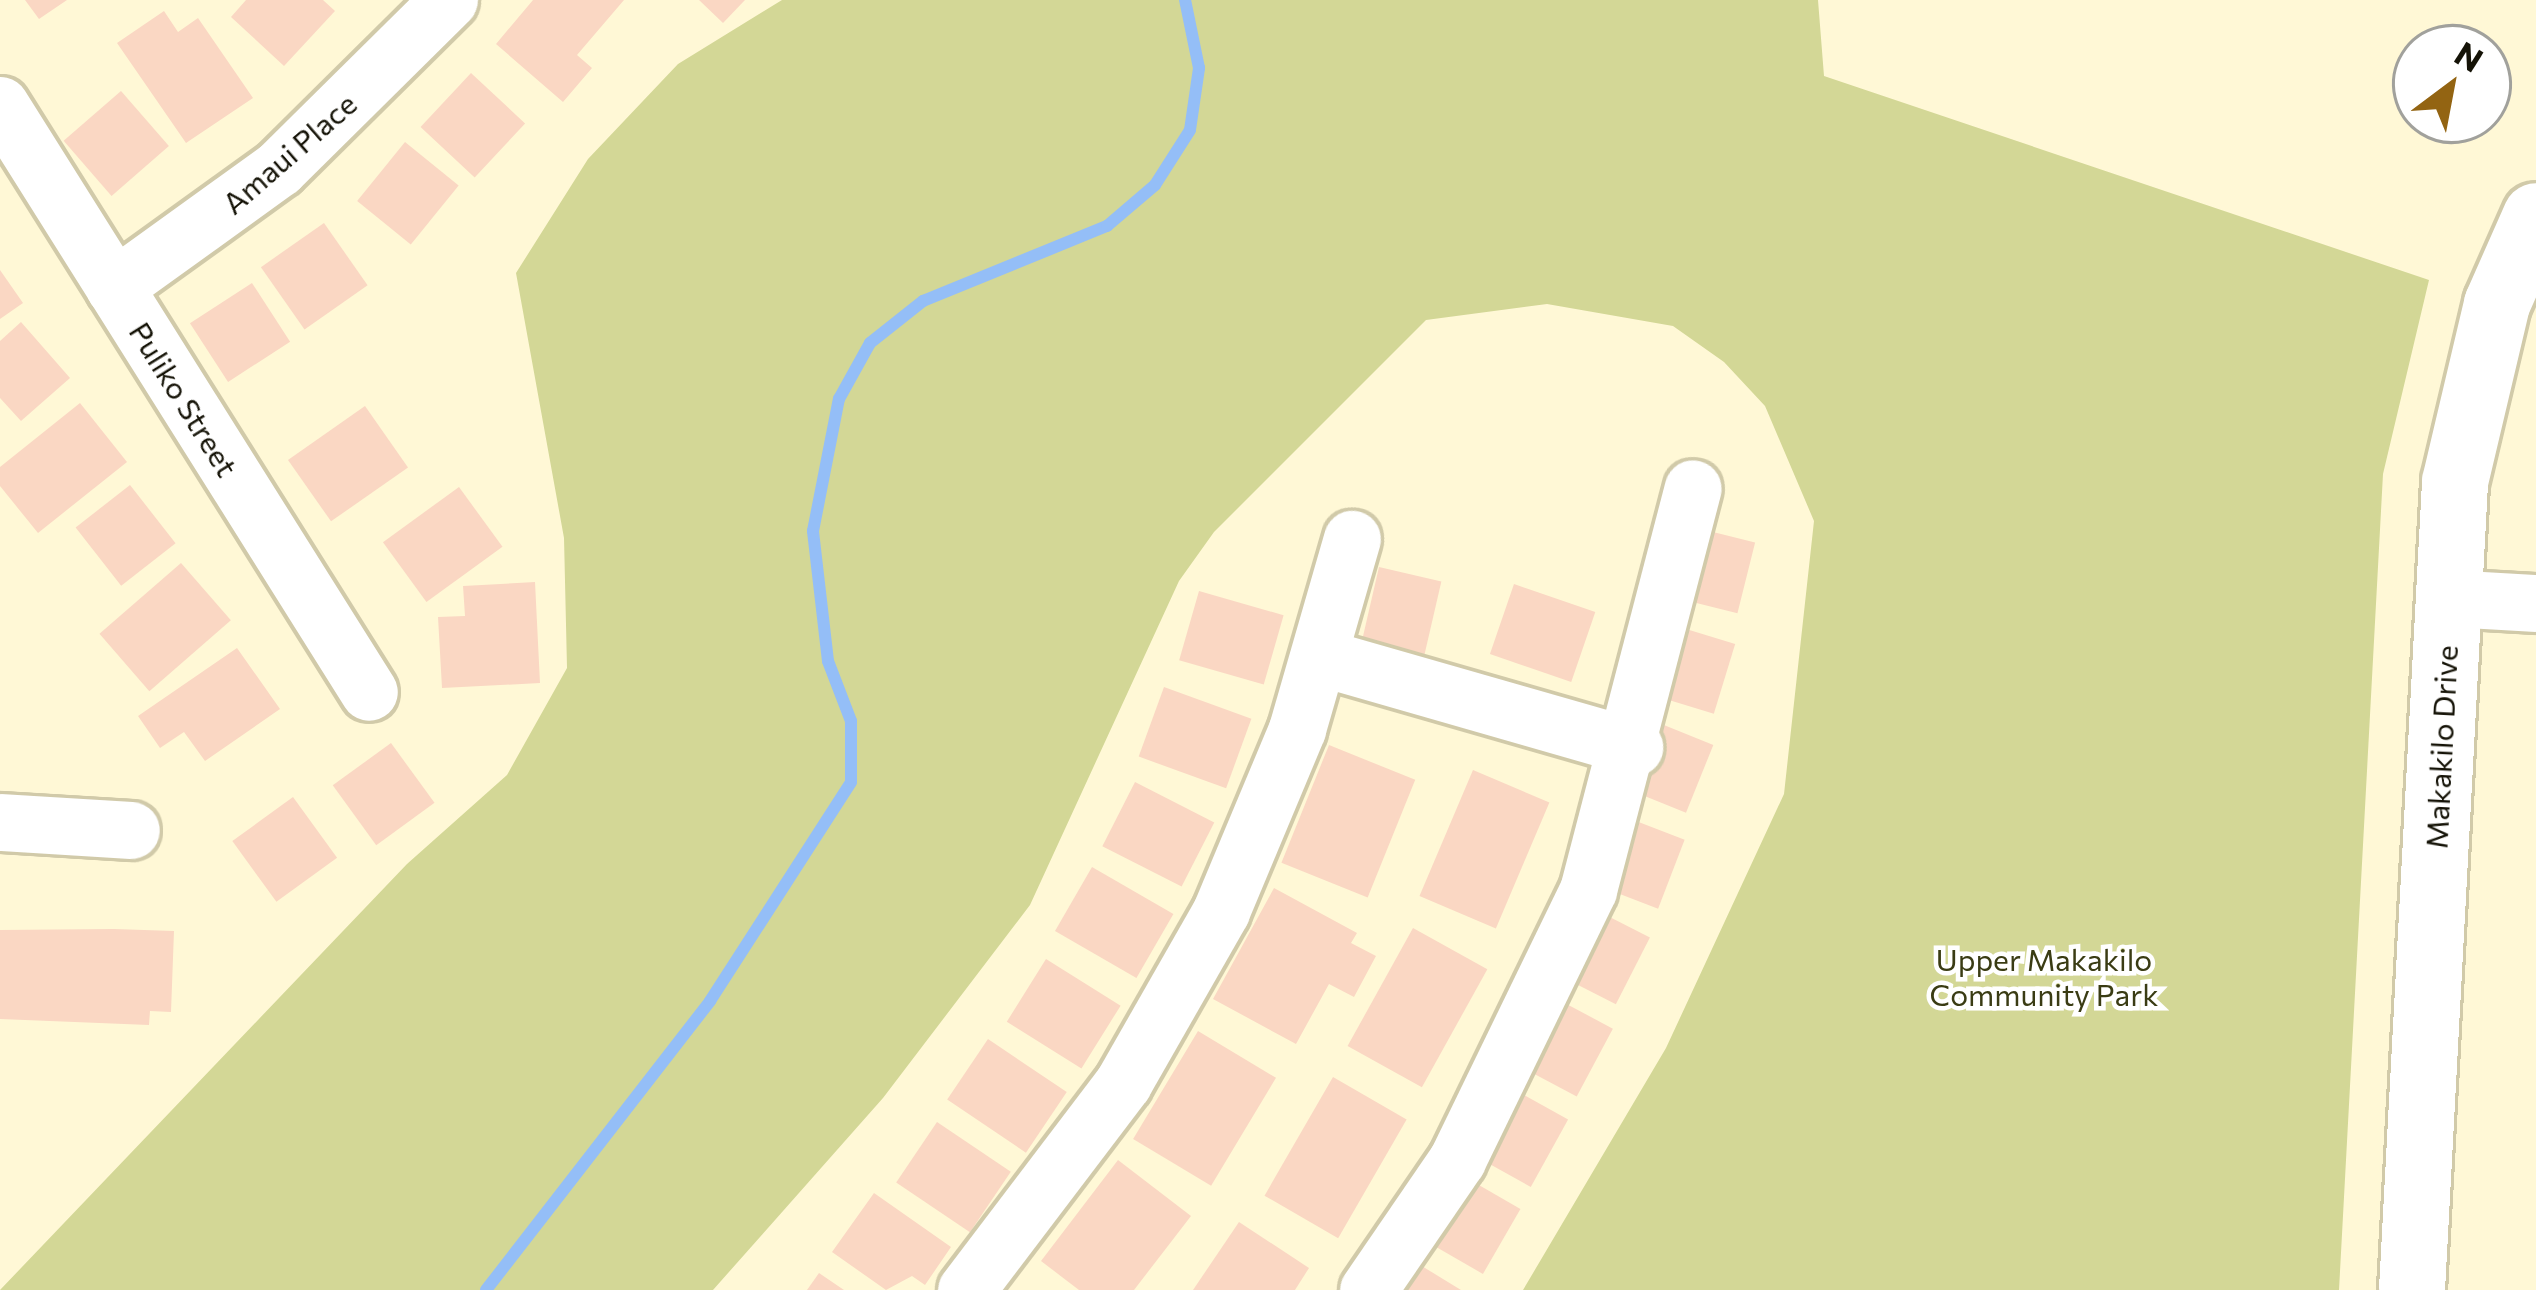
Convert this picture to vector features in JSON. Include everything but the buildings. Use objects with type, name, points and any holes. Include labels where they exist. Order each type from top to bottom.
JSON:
[{"type":"main road","name":"Makakilo Drive","points":[[2412,1290],[2449,598],[2471,392],[2536,216]]},
{"type":"street","name":"Amaui Place","points":[[113,287],[279,168],[449,0]]},
{"type":"street","name":"Puliko Street","points":[[0,105],[369,692]]},
{"type":"street","points":[[1368,1290],[1529,1028],[1634,747],[1693,488]]},
{"type":"street","points":[[966,1290],[1123,1083],[1221,911],[1320,657],[1352,539]]},
{"type":"street","points":[[2449,598],[2536,603]]},
{"type":"street","points":[[1320,657],[1634,747]]},
{"type":"street","points":[[0,823],[131,830]]},
{"type":"green space","name":"Upper Makakilo Community Park","points":[[782,0],[1818,0],[1824,76],[2429,280],[2383,474],[2339,1290],[1523,1290],[1666,1048],[1784,794],[1814,521],[1765,406],[1724,362],[1673,326],[1547,304],[1426,320],[1214,532],[1179,581],[1030,905],[883,1098],[713,1290],[0,1290],[407,864],[507,775],[567,668],[564,538],[516,273],[588,159],[678,64]]},
{"type":"waterway","points":[[486,1290],[710,1001],[851,782],[851,721],[828,661],[813,531],[839,399],[870,343],[923,301],[1107,226],[1155,185],[1190,130],[1199,68],[1185,0]]}]
